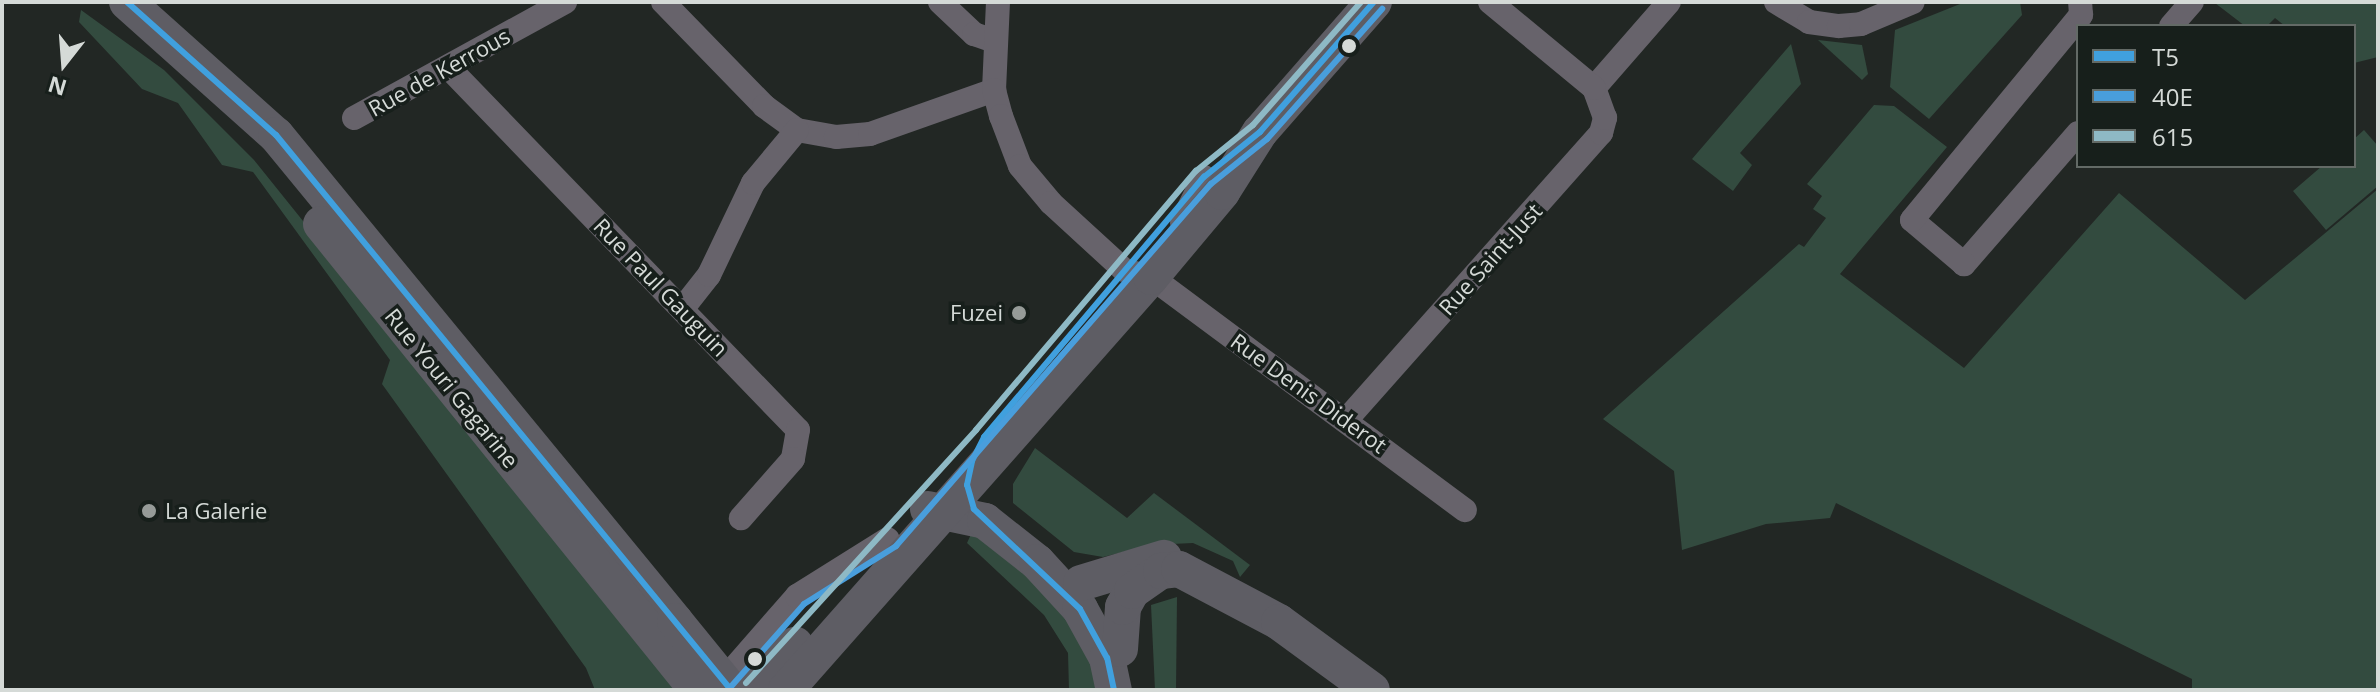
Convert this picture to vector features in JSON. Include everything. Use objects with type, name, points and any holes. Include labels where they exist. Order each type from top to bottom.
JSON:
[{"type":"street","name":"Rue Youri Gagarine","points":[[127,2],[276,135],[376,253],[665,630],[697,690]]},
{"type":"street","name":"Rue de Kerrous","points":[[354,118],[565,2]]},
{"type":"street","points":[[663,2],[764,106],[797,130],[836,137],[870,134],[994,90]]},
{"type":"street","points":[[940,2],[974,34],[994,41]]},
{"type":"street","name":"Rue Denis Diderot","points":[[998,2],[994,90],[1020,166],[1138,273],[1347,419],[1465,510]]},
{"type":"street","points":[[786,690],[958,491],[991,443],[1138,273],[1222,192],[1260,132],[1374,2]]},
{"type":"street","points":[[1490,2],[1594,88],[1669,2]]},
{"type":"street","points":[[1776,2],[1809,22],[1839,26],[1861,24],[1913,2]]},
{"type":"street","points":[[2076,135],[1964,264],[1912,220],[2081,15],[2080,2]]},
{"type":"street","points":[[2173,24],[2192,2]]},
{"type":"street","name":"Rue Paul Gauguin","points":[[448,67],[798,430],[793,459],[741,518]]},
{"type":"street","name":"Rue Saint-Just","points":[[1347,419],[1601,133],[1605,118],[1594,88]]},
{"type":"street","points":[[683,308],[709,275],[753,183],[797,130]]},
{"type":"street","points":[[991,443],[1079,358],[1204,177],[1260,132]]},
{"type":"street","points":[[715,690],[797,596],[958,491]]},
{"type":"street","points":[[958,491],[1013,520],[1096,604],[1120,649],[1130,690]]},
{"type":"street","points":[[753,690],[888,539]]},
{"type":"street","points":[[1096,604],[1145,562],[1188,558],[1223,573],[1279,622],[1372,690]]},
{"type":"street","points":[[1096,604],[1146,579],[1179,569],[1279,622]]},
{"type":"street","points":[[1096,604],[1114,690]]},
{"type":"street","points":[[665,630],[731,690]]},
{"type":"green space","points":[[1965,2],[2020,2],[2022,15],[1929,119],[1890,87],[1895,30]]},
{"type":"green space","points":[[2378,2],[2378,57],[2356,62],[2356,24],[2282,24],[2275,18],[2269,24],[2242,24],[2215,3]]},
{"type":"green space","points":[[81,10],[164,70],[254,160],[680,690],[595,690],[586,668],[382,384],[390,360],[253,172],[222,165],[178,103],[142,89],[79,22]]},
{"type":"green space","points":[[1818,40],[1862,45],[1868,74],[1862,80]]},
{"type":"green space","points":[[1791,44],[1801,84],[1740,153],[1752,165],[1733,191],[1692,159]]},
{"type":"green space","points":[[1874,105],[1894,106],[1947,147],[1840,274],[1964,368],[2119,193],[2245,300],[2378,189],[2378,690],[2192,690],[2192,679],[1836,503],[1830,518],[1766,524],[1682,550],[1674,471],[1603,419],[1799,244],[1804,247],[1826,218],[1813,209],[1822,196],[1807,184]]},
{"type":"green space","points":[[2364,130],[2378,146],[2378,186],[2326,230],[2293,191],[2320,168],[2356,168],[2356,137]]},
{"type":"green space","points":[[1035,448],[1127,518],[1154,493],[1250,565],[1240,577],[1233,561],[1193,543],[1151,545],[1103,557],[1074,552],[1013,503],[1013,484]]},
{"type":"green space","points":[[972,532],[1039,581],[1086,636],[1103,690],[1069,690],[1068,653],[1044,615],[967,543]]},
{"type":"green space","points":[[1177,597],[1176,690],[1155,690],[1151,605]]},
{"type":"transit line","name":"T5","points":[[127,2],[276,135],[731,690]]},
{"type":"transit line","name":"615","points":[[746,683],[976,430],[1196,171],[1253,125],[1361,2]]},
{"type":"transit line","name":"T5","points":[[1114,690],[1107,658],[1080,609],[974,509],[967,485],[972,461],[984,437],[1204,177],[1260,132],[1374,2]]},
{"type":"transit line","name":"40E","points":[[728,690],[804,604],[896,546],[1211,184],[1267,139],[1382,9]]},
{"type":"place","name":"Fuzei","points":[[1019,313]]},
{"type":"place","name":"La Galerie","points":[[149,511]]}]
